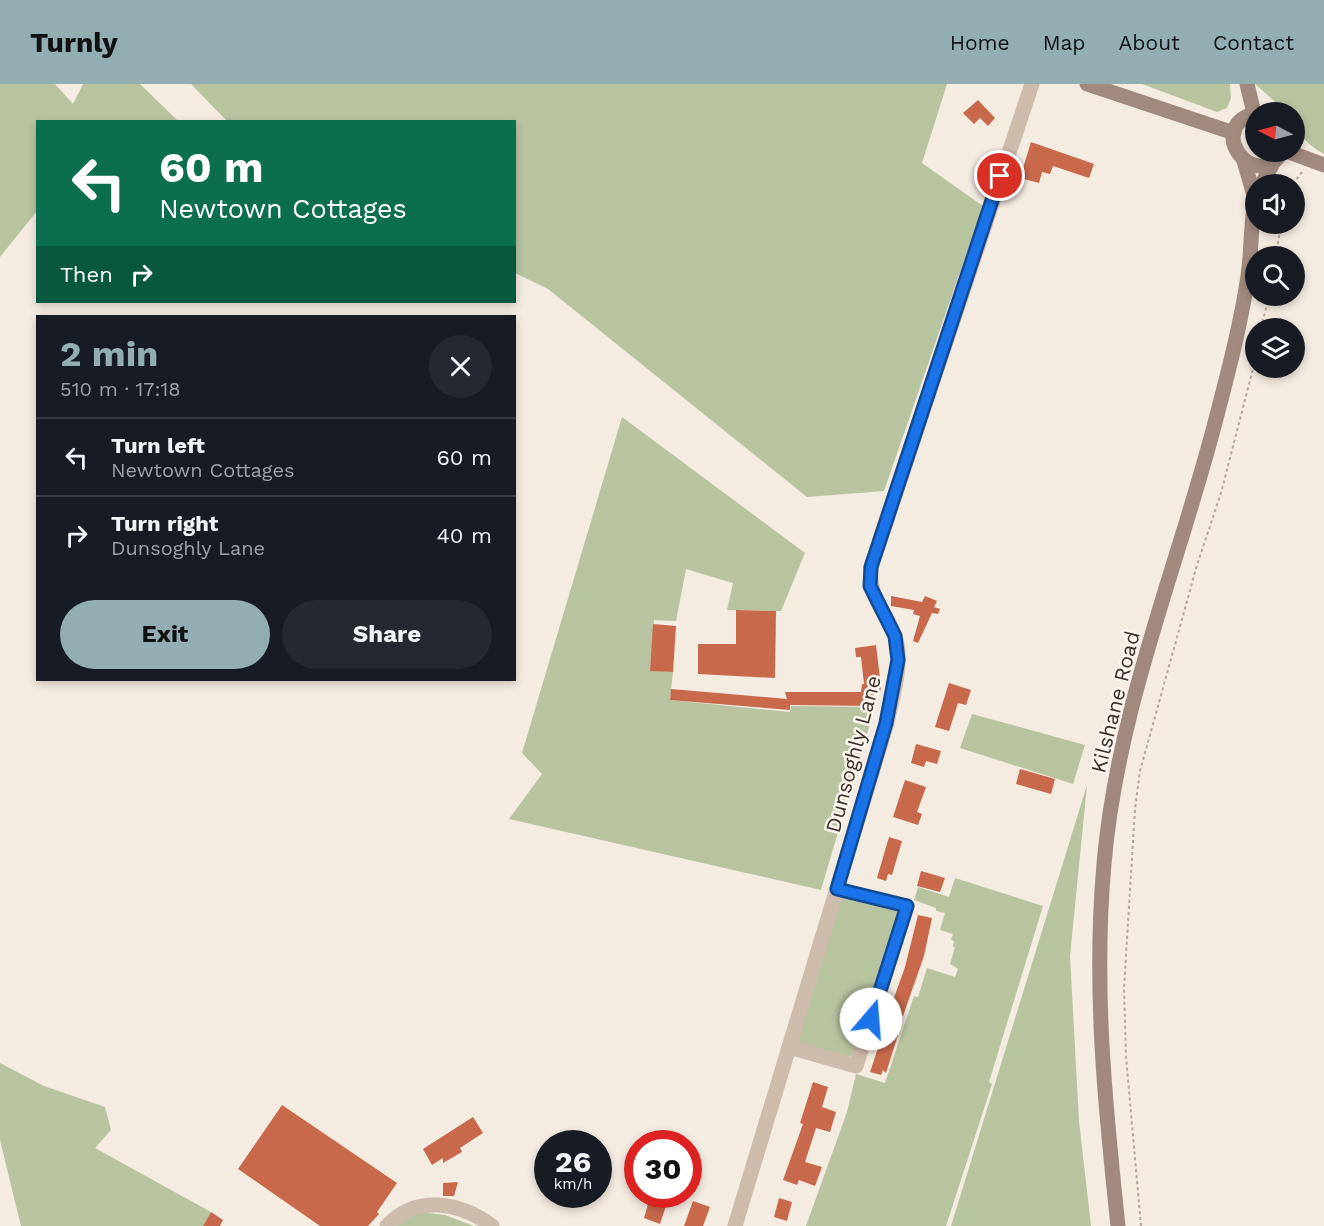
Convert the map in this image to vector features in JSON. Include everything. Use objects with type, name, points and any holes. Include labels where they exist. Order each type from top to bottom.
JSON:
[{"type":"street","points":[[1087,84],[1234,133],[1241,120],[1245,118]]},
{"type":"street","points":[[1247,84],[1252,102]]},
{"type":"street","name":"Dunsoghly Lane","points":[[735,1226],[886,723],[898,660],[895,636],[870,586],[871,567],[1030,88]]},
{"type":"street","name":"Kilshane Road","points":[[1234,133],[1235,148],[1244,161],[1248,174]]},
{"type":"street","points":[[1305,158],[1324,165]]},
{"type":"street","points":[[1248,162],[1259,165],[1265,162]]},
{"type":"street","name":"Kilshane Road","points":[[1118,1226],[1101,1061],[1098,992],[1104,860],[1119,763],[1131,710],[1217,417],[1233,350],[1248,275],[1252,234]]},
{"type":"street","points":[[789,1047],[856,1066],[907,906],[837,889]]},
{"type":"street","points":[[387,1226],[398,1214],[425,1203],[465,1211],[492,1226]]},
{"type":"path","points":[[1142,1226],[1126,1057],[1124,988],[1135,809],[1140,771],[1197,565],[1221,493],[1251,378]]},
{"type":"green space","points":[[0,84],[55,84],[73,104],[83,84],[140,84],[177,120],[36,120],[36,212],[0,257]]},
{"type":"green space","points":[[191,84],[947,84],[922,163],[983,206],[884,491],[807,497],[548,289],[516,273],[516,120],[226,120]]},
{"type":"green space","points":[[1142,84],[1230,84],[1231,98],[1227,108],[1217,112]]},
{"type":"green space","points":[[1255,84],[1324,84],[1324,154],[1305,139],[1305,102],[1276,102]]},
{"type":"green space","points":[[622,417],[805,553],[781,611],[727,610],[733,583],[686,569],[676,621],[654,620],[650,670],[673,672],[670,700],[790,712],[791,706],[875,707],[821,890],[509,819],[542,774],[522,753]]},
{"type":"green space","points":[[972,714],[1085,745],[1073,784],[960,748]]},
{"type":"green space","points":[[1087,785],[1070,956],[1079,1121],[1091,1226],[951,1226]]},
{"type":"green space","points":[[955,878],[1043,906],[989,1082],[992,1084],[946,1226],[806,1226],[847,1112],[856,1074],[885,1083],[914,996],[918,997],[927,968],[955,977],[958,969],[950,964],[955,947],[953,947],[954,941],[951,940],[953,934],[940,930],[945,913],[914,900],[918,887],[949,897]]},
{"type":"green space","points":[[840,894],[901,909],[854,1054],[849,1057],[793,1046]]},
{"type":"green space","points":[[0,1063],[44,1086],[105,1107],[111,1130],[95,1148],[211,1212],[203,1226],[21,1226],[0,1140]]},
{"type":"green space","points":[[419,1212],[445,1215],[474,1226],[392,1226]]},
{"type":"building","points":[[978,100],[995,118],[988,126],[980,118],[974,124],[963,113]]},
{"type":"building","points":[[1031,142],[1094,164],[1089,178],[1053,166],[1050,174],[1042,172],[1039,183],[1020,178]]},
{"type":"building","points":[[891,596],[922,602],[925,596],[937,601],[934,607],[940,609],[938,614],[932,613],[918,643],[913,641],[920,616],[913,614],[914,610],[891,606]]},
{"type":"building","points":[[736,610],[776,611],[775,678],[698,674],[698,644],[736,644]]},
{"type":"building","points":[[653,624],[676,626],[673,672],[650,671]]},
{"type":"building","points":[[876,645],[881,686],[880,693],[874,692],[873,706],[790,705],[790,710],[670,700],[671,689],[787,699],[785,692],[861,692],[862,684],[864,684],[861,657],[856,657],[855,648]]},
{"type":"building","points":[[949,683],[971,690],[966,705],[958,703],[949,731],[935,727]]},
{"type":"building","points":[[916,744],[941,751],[937,764],[926,761],[924,767],[911,763]]},
{"type":"building","points":[[1020,769],[1055,779],[1051,794],[1016,784]]},
{"type":"building","points":[[905,780],[926,787],[917,812],[922,814],[918,825],[893,817]]},
{"type":"building","points":[[889,837],[902,841],[892,875],[888,874],[886,881],[877,878]]},
{"type":"building","points":[[921,871],[945,878],[940,892],[917,886]]},
{"type":"building","points":[[918,915],[932,918],[924,956],[903,1016],[889,1012],[905,967]]},
{"type":"building","points":[[884,1030],[898,1035],[886,1073],[883,1070],[881,1075],[870,1072]]},
{"type":"building","points":[[813,1082],[828,1087],[822,1107],[836,1112],[830,1132],[816,1128],[805,1162],[822,1167],[815,1186],[799,1180],[797,1185],[783,1180],[803,1124],[800,1123]]},
{"type":"building","points":[[282,1105],[397,1183],[377,1212],[379,1214],[368,1226],[320,1226],[238,1169]]},
{"type":"building","points":[[473,1117],[483,1133],[460,1148],[462,1152],[443,1163],[443,1158],[432,1165],[423,1149]]},
{"type":"building","points":[[458,1182],[454,1196],[443,1196],[443,1183]]},
{"type":"building","points":[[779,1198],[792,1202],[787,1221],[774,1217]]},
{"type":"building","points":[[702,1204],[710,1207],[703,1226],[684,1226],[690,1208],[702,1208]]},
{"type":"building","points":[[647,1208],[665,1208],[660,1224],[644,1218]]},
{"type":"building","points":[[211,1212],[223,1220],[220,1226],[203,1226]]},
{"type":"route","points":[[871,1019],[907,906],[837,889],[886,723],[898,660],[895,636],[870,586],[871,567],[1000,176]]}]
